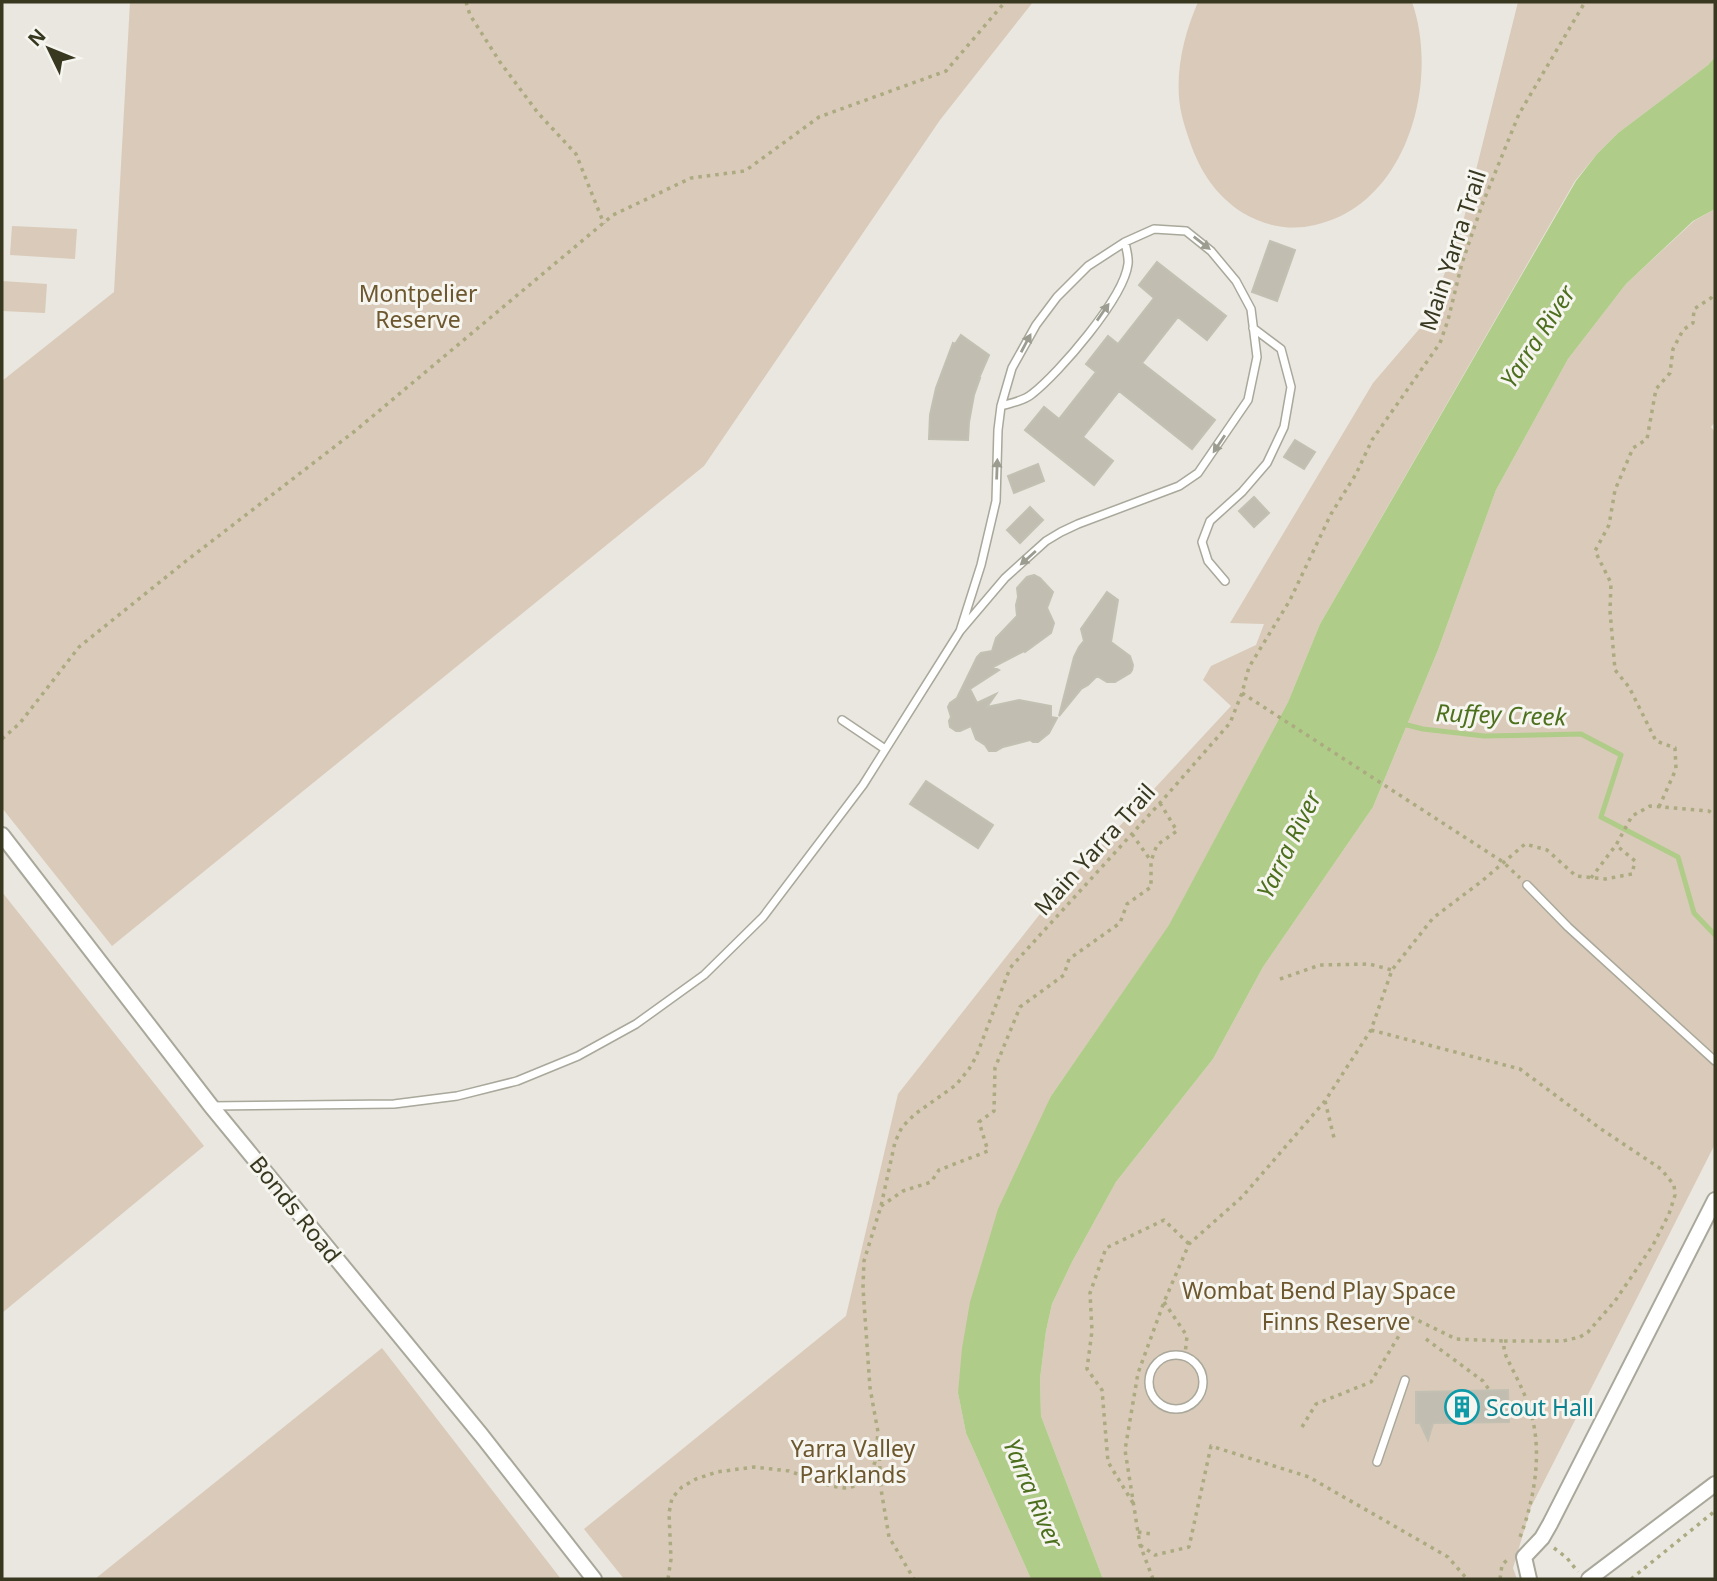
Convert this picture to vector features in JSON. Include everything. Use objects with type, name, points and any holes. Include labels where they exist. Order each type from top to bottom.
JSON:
[{"type":"street","name":"Bonds Road","points":[[2,835],[211,1106],[482,1436],[594,1579]]},
{"type":"street","points":[[1529,1579],[1524,1557],[1542,1538],[1715,1200]]},
{"type":"street","points":[[1589,1579],[1715,1484]]},
{"type":"lane","points":[[211,1106],[394,1104],[457,1096],[517,1081],[578,1056],[636,1024],[704,975],[763,917],[863,785],[961,631],[1005,578],[1046,541],[1078,524],[1179,486],[1198,473],[1248,400],[1256,357],[1251,309],[1236,281],[1211,251],[1186,231],[1154,229],[1125,242],[1088,266],[1035,325],[1012,368],[1001,406],[996,501],[981,565],[961,631]]},
{"type":"lane","points":[[1001,406],[1030,397],[1083,340],[1123,283],[1129,262],[1125,242]]},
{"type":"lane","points":[[1225,581],[1208,561],[1202,542],[1210,521],[1242,492],[1267,463],[1283,426],[1291,387],[1281,349],[1253,328]]},
{"type":"lane","points":[[842,720],[885,749]]},
{"type":"lane","points":[[1527,885],[1568,927],[1715,1061]]},
{"type":"lane","points":[[1171,1354],[1185,1356],[1201,1370],[1202,1391],[1188,1406],[1174,1409],[1155,1399],[1151,1393],[1150,1372],[1164,1357],[1171,1354]]},
{"type":"lane","points":[[1377,1462],[1405,1380]]},
{"type":"path","points":[[466,2],[470,15],[500,62],[538,113],[576,153],[604,224]]},
{"type":"path","points":[[2,739],[20,723],[79,647],[355,431],[614,215],[691,178],[745,171],[819,117],[946,71],[1005,2]]},
{"type":"path","name":"Main Yarra Trail","points":[[668,1579],[671,1559],[668,1513],[672,1498],[682,1487],[696,1479],[717,1472],[754,1467],[789,1471],[831,1486],[845,1488],[856,1486],[869,1477],[876,1462],[878,1432],[870,1388],[863,1288],[864,1261],[881,1206],[895,1142],[902,1127],[915,1114],[956,1085],[970,1069],[1010,968],[1230,723],[1242,693],[1248,667],[1290,600],[1331,514],[1373,440],[1440,343],[1482,205],[1519,114],[1585,2]]},
{"type":"path","points":[[1659,807],[1676,769],[1675,748],[1656,741],[1629,688],[1615,670],[1610,611],[1611,583],[1595,551],[1609,525],[1615,490],[1633,448],[1647,439],[1656,389],[1670,373],[1673,349],[1684,330],[1693,323],[1694,309],[1715,293]]},
{"type":"path","points":[[1242,693],[1503,862],[1527,885]]},
{"type":"path","points":[[881,1206],[902,1191],[932,1182],[939,1170],[988,1151],[979,1122],[994,1111],[995,1068],[1020,1007],[1064,975],[1069,959],[1120,923],[1127,904],[1151,887],[1151,861],[1157,845],[1177,831],[1160,803]]},
{"type":"path","points":[[1591,878],[1616,845],[1632,816],[1650,806],[1709,811],[1715,816]]},
{"type":"path","points":[[1132,834],[1151,861]]},
{"type":"path","points":[[1153,1579],[1140,1545],[1125,1450],[1138,1373],[1189,1244],[1242,1197],[1325,1101],[1371,1030],[1392,970],[1433,918],[1525,844],[1547,850],[1576,876],[1605,879],[1632,874],[1635,861],[1616,845]]},
{"type":"path","points":[[1280,979],[1320,965],[1369,964],[1392,970]]},
{"type":"path","points":[[1302,1427],[1316,1404],[1371,1382],[1409,1319],[1413,1318],[1456,1339],[1563,1341],[1580,1337],[1588,1332],[1615,1301],[1653,1245],[1669,1214],[1675,1195],[1674,1185],[1661,1169],[1520,1069],[1371,1030]]},
{"type":"path","points":[[1325,1101],[1334,1138]]},
{"type":"path","points":[[1134,1504],[1108,1462],[1102,1390],[1087,1368],[1092,1331],[1090,1293],[1106,1248],[1164,1220],[1189,1244]]},
{"type":"path","points":[[1164,1302],[1187,1336],[1185,1356]]},
{"type":"path","points":[[1426,1339],[1483,1381],[1490,1391]]},
{"type":"path","points":[[1504,1341],[1506,1356],[1533,1419],[1536,1446],[1528,1510]]},
{"type":"path","points":[[878,1432],[881,1489],[889,1537],[914,1579]]},
{"type":"path","points":[[1140,1545],[1155,1555],[1189,1547],[1212,1446],[1309,1477],[1448,1557],[1467,1579]]},
{"type":"path","points":[[1631,1579],[1715,1511]]},
{"type":"path","points":[[1138,1530],[1151,1534]]},
{"type":"path","points":[[1542,1538],[1567,1558],[1583,1579]]},
{"type":"green space","name":"Montpelier Reserve","points":[[130,2],[1033,2],[940,120],[704,466],[112,946],[2,808],[2,381],[114,292]]},
{"type":"green space","points":[[1198,2],[1412,2],[1420,34],[1422,68],[1418,102],[1408,136],[1394,167],[1373,193],[1347,213],[1315,225],[1296,227],[1269,224],[1251,217],[1233,206],[1217,191],[1194,153],[1179,102],[1181,58]]},
{"type":"green space","name":"Yarra Valley Parklands","points":[[1518,2],[1715,2],[1715,57],[1618,133],[1575,181],[1320,624],[1288,702],[1169,926],[1051,1096],[958,1393],[966,1433],[1031,1579],[624,1579],[584,1529],[846,1316],[898,1094],[1051,900],[1231,706],[1203,680],[1211,666],[1256,645],[1264,624],[1230,623],[1373,383],[1427,320],[1461,230]]},
{"type":"green space","name":"Finns Reserve","points":[[1715,209],[1715,422],[1711,427],[1715,432],[1715,1144],[1531,1507],[1513,1568],[1517,1579],[1103,1579],[1041,1416],[1040,1379],[1052,1304],[1116,1182],[1213,1059],[1263,967],[1373,807],[1438,650],[1496,490],[1568,359],[1626,284],[1694,221]]},
{"type":"green space","points":[[12,226],[77,229],[75,259],[10,255]]},
{"type":"green space","points":[[2,281],[47,284],[45,313],[2,311]]},
{"type":"green space","points":[[2,892],[204,1146],[2,1313]]},
{"type":"green space","points":[[382,1348],[561,1579],[95,1579]]},
{"type":"water","name":"Yarra River","points":[[1715,57],[1715,209],[1693,221],[1626,284],[1568,359],[1496,490],[1438,650],[1373,807],[1263,967],[1213,1059],[1116,1182],[1052,1304],[1040,1379],[1041,1416],[1103,1579],[1031,1579],[966,1433],[958,1393],[970,1302],[998,1209],[1051,1096],[1169,925],[1288,702],[1320,624],[1576,181],[1618,133]]},
{"type":"building","points":[[1270,241],[1295,250],[1277,301],[1252,292]]},
{"type":"building","points":[[1157,262],[1226,316],[1207,340],[1178,317],[1142,363],[1215,420],[1192,449],[1119,391],[1083,437],[1113,461],[1094,485],[1025,430],[1044,407],[1059,419],[1096,372],[1086,364],[1108,336],[1118,344],[1154,298],[1139,285]]},
{"type":"building","points":[[961,335],[989,355],[974,395],[968,440],[929,439],[930,415],[936,388],[953,343],[955,344]]},
{"type":"building","points":[[1295,440],[1315,452],[1304,469],[1284,457]]},
{"type":"building","points":[[1038,464],[1044,481],[1014,493],[1008,476]]},
{"type":"building","points":[[1254,497],[1269,513],[1254,527],[1239,511]]},
{"type":"building","points":[[1030,507],[1043,520],[1020,543],[1007,530]]},
{"type":"building","points":[[1034,575],[1053,592],[1047,608],[1054,623],[1051,633],[1025,652],[993,667],[999,670],[970,689],[977,703],[996,694],[987,707],[1019,700],[1051,706],[1051,717],[1057,718],[1049,733],[1038,742],[1030,740],[989,751],[976,739],[971,726],[960,731],[950,727],[948,707],[957,698],[977,657],[981,653],[992,651],[996,638],[1017,616],[1017,588],[1027,577]]},
{"type":"building","points":[[1107,592],[1118,600],[1111,642],[1130,656],[1132,670],[1115,682],[1107,682],[1097,676],[1081,689],[1059,716],[1074,657],[1084,641],[1081,629]]},
{"type":"building","points":[[926,781],[993,825],[978,848],[910,804]]},
{"type":"building","name":"Scout Hall","points":[[1508,1390],[1509,1422],[1433,1423],[1428,1440],[1420,1423],[1416,1423],[1416,1392]]},
{"type":"waterway","name":"Ruffey Creek","points":[[1403,724],[1484,736],[1581,734],[1621,755],[1601,817],[1678,857],[1694,913],[1715,935]]},
{"type":"place","name":"Scout Hall","points":[[1462,1407]]},
{"type":"park label","name":"Wombat Bend Play Space","points":[[1319,1290]]}]
